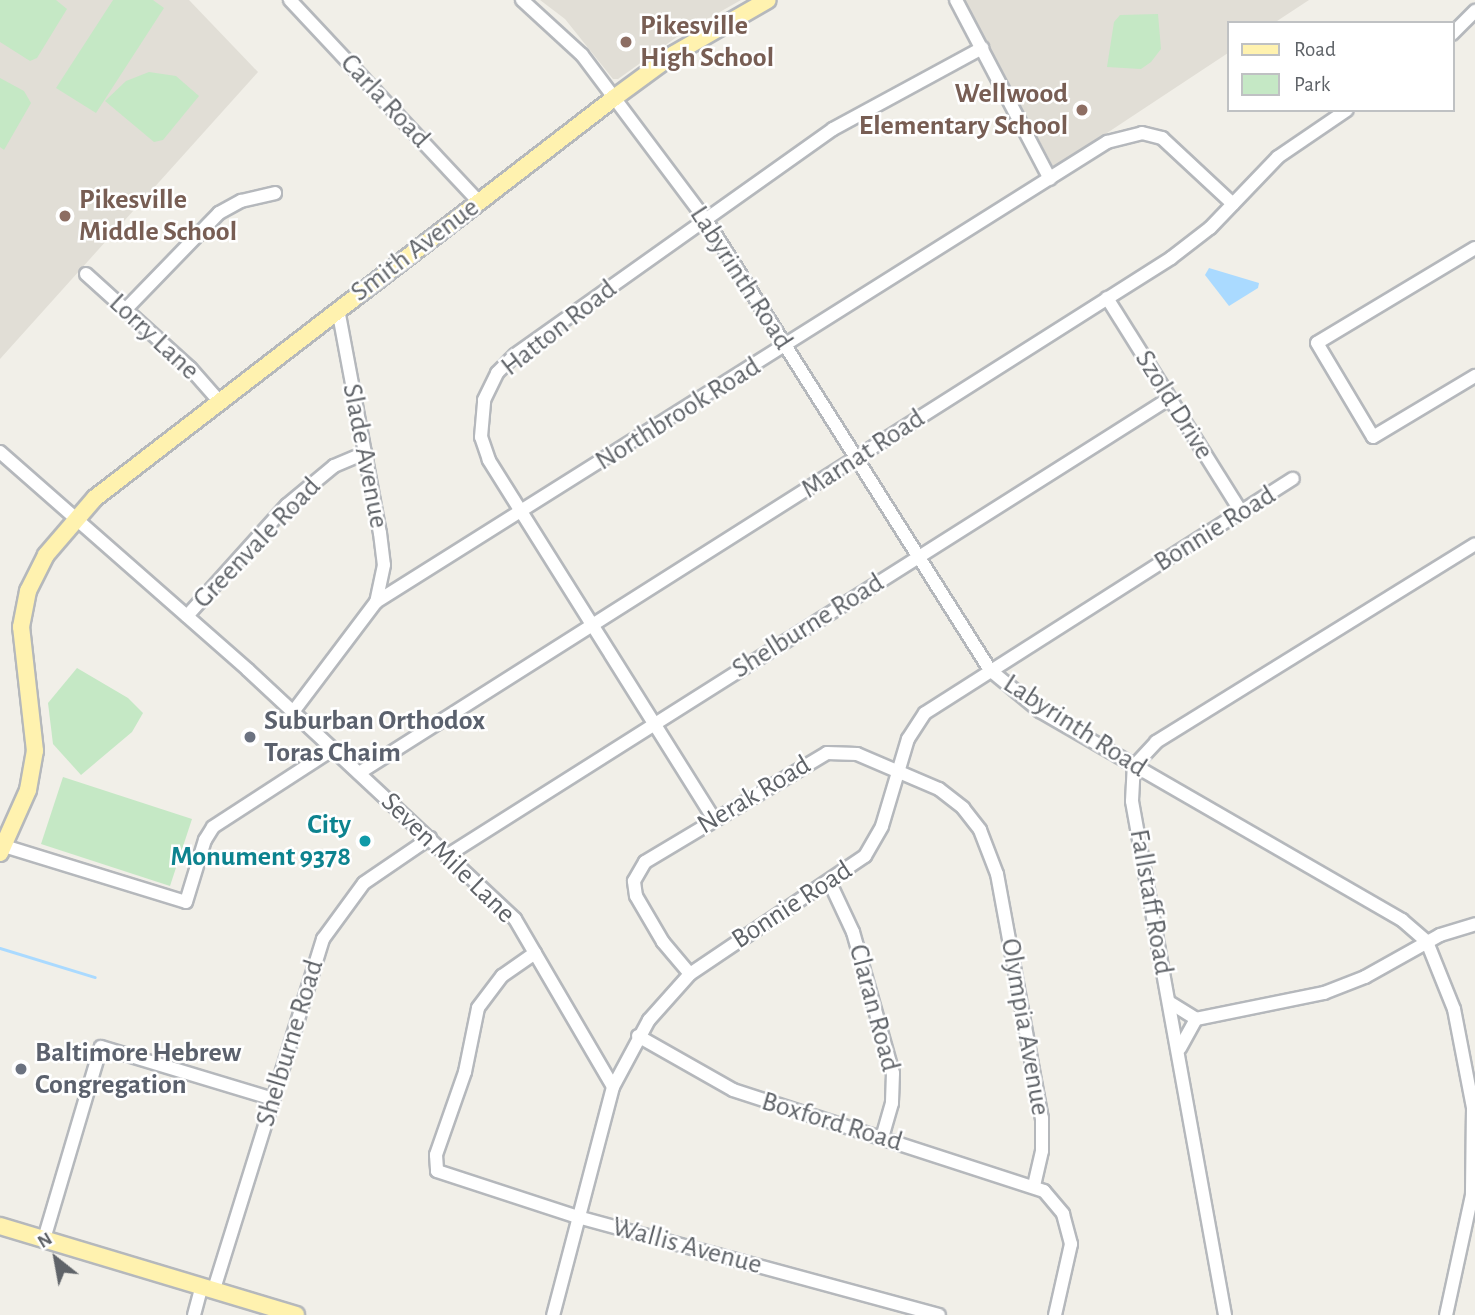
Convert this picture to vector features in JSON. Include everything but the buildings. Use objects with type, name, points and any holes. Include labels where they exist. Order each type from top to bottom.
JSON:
[{"type":"main road","name":"Smith Avenue","points":[[77,519],[105,488],[614,98],[674,54],[768,0]]},
{"type":"main road","points":[[2,850],[28,790],[36,751],[34,708],[22,645],[23,610],[36,573],[77,519]]},
{"type":"main road","points":[[0,1226],[296,1315]]},
{"type":"street","name":"Carla Road","points":[[290,0],[479,202]]},
{"type":"street","name":"Labyrinth Road","points":[[522,0],[564,34],[706,220],[990,670],[1040,711],[1402,920],[1427,942],[1459,1027],[1473,1108],[1472,1195],[1446,1315]]},
{"type":"street","points":[[957,0],[1051,179]]},
{"type":"street","points":[[1454,32],[1475,11]]},
{"type":"street","name":"Hatton Road","points":[[713,819],[489,460],[481,437],[481,412],[497,373],[515,355],[833,129],[982,48]]},
{"type":"street","name":"Marnat Road","points":[[359,773],[1192,243],[1278,157],[1344,112]]},
{"type":"street","name":"Northbrook Road","points":[[293,712],[376,602],[1119,137],[1152,134],[1178,150],[1233,204]]},
{"type":"street","points":[[125,310],[219,213],[241,201],[275,193]]},
{"type":"street","points":[[1475,248],[1317,343],[1373,437],[1475,376]]},
{"type":"street","name":"Lorry Lane","points":[[86,274],[219,401]]},
{"type":"street","name":"Szold Drive","points":[[1107,298],[1241,512]]},
{"type":"street","name":"Slade Avenue","points":[[338,309],[384,565],[376,602]]},
{"type":"street","name":"Shelburne Road","points":[[448,855],[1170,398]]},
{"type":"street","name":"Seven Mile Lane","points":[[0,453],[187,615],[510,912],[612,1087]]},
{"type":"street","name":"Greenvale Road","points":[[187,615],[287,505],[334,466],[365,453]]},
{"type":"street","name":"Bonnie Road","points":[[612,1087],[638,1037],[690,974],[830,883],[872,847],[898,769],[918,721],[990,670],[1293,480]]},
{"type":"street","points":[[1135,766],[1156,742],[1475,544]]},
{"type":"street","points":[[2,850],[186,902],[205,840],[214,827],[333,749]]},
{"type":"street","name":"Nerak Road","points":[[690,974],[654,929],[636,896],[635,875],[654,856],[827,752],[857,754],[898,769]]},
{"type":"street","name":"Fallstaff Road","points":[[1135,766],[1132,801],[1225,1315]]},
{"type":"street","name":"Olympia Avenue","points":[[898,769],[939,789],[963,808],[980,831],[993,859],[1042,1118],[1042,1151],[1034,1186]]},
{"type":"street","name":"Shelburne Road","points":[[194,1315],[208,1288],[273,1098],[310,974],[330,926],[364,883],[430,838]]},
{"type":"street","name":"Claran Road","points":[[830,883],[853,932],[893,1073],[892,1103],[882,1137]]},
{"type":"street","points":[[1179,1052],[1187,1028],[1196,1019],[1324,993],[1365,977],[1427,942],[1475,924]]},
{"type":"street","name":"Wallis Avenue","points":[[535,953],[502,976],[478,1008],[465,1072],[436,1155],[437,1171],[579,1217],[939,1315]]},
{"type":"street","points":[[1169,1002],[1196,1019]]},
{"type":"street","name":"Boxford Road","points":[[638,1037],[733,1090],[1034,1186]]},
{"type":"street","points":[[44,1239],[102,1046],[273,1098]]},
{"type":"street","points":[[553,1315],[612,1087]]},
{"type":"street","points":[[1034,1186],[1058,1206],[1070,1233],[1071,1256],[1055,1315]]},
{"type":"shaded area","name":"Pikesville Middle School","points":[[0,0],[189,0],[258,72],[0,359]]},
{"type":"shaded area","name":"Pikesville High School","points":[[540,0],[741,0],[681,34],[618,79],[613,79],[565,19]]},
{"type":"shaded area","name":"Wellwood Elementary School","points":[[964,0],[1309,0],[1277,21],[1226,21],[1226,54],[1054,168]]},
{"type":"green space","points":[[0,0],[56,0],[67,9],[37,58],[30,61],[0,42]]},
{"type":"green space","points":[[113,0],[153,0],[164,8],[96,113],[56,88]]},
{"type":"green space","points":[[1158,14],[1161,49],[1151,62],[1141,69],[1107,67],[1114,22],[1120,15]]},
{"type":"green space","points":[[149,72],[176,76],[199,96],[163,140],[154,142],[105,101],[126,81]]},
{"type":"green space","points":[[0,78],[24,91],[31,103],[4,150],[0,147]]},
{"type":"green space","points":[[77,668],[128,698],[143,713],[132,732],[81,775],[53,744],[48,703]]},
{"type":"green space","points":[[63,777],[192,819],[170,886],[41,844]]},
{"type":"water","points":[[1209,268],[1259,283],[1258,288],[1229,306],[1205,275]]},
{"type":"waterway","points":[[0,948],[95,977]]},
{"type":"place","name":"Pikesville High School","points":[[626,42]]},
{"type":"place","name":"Wellwood Elementary School","points":[[1082,110]]},
{"type":"place","name":"Pikesville Middle School","points":[[65,216]]},
{"type":"place","name":"Suburban Orthodox Toras Chaim","points":[[250,737]]},
{"type":"place","name":"City Monument 9378","points":[[365,841]]},
{"type":"place","name":"Baltimore Hebrew Congregation","points":[[21,1069]]}]
